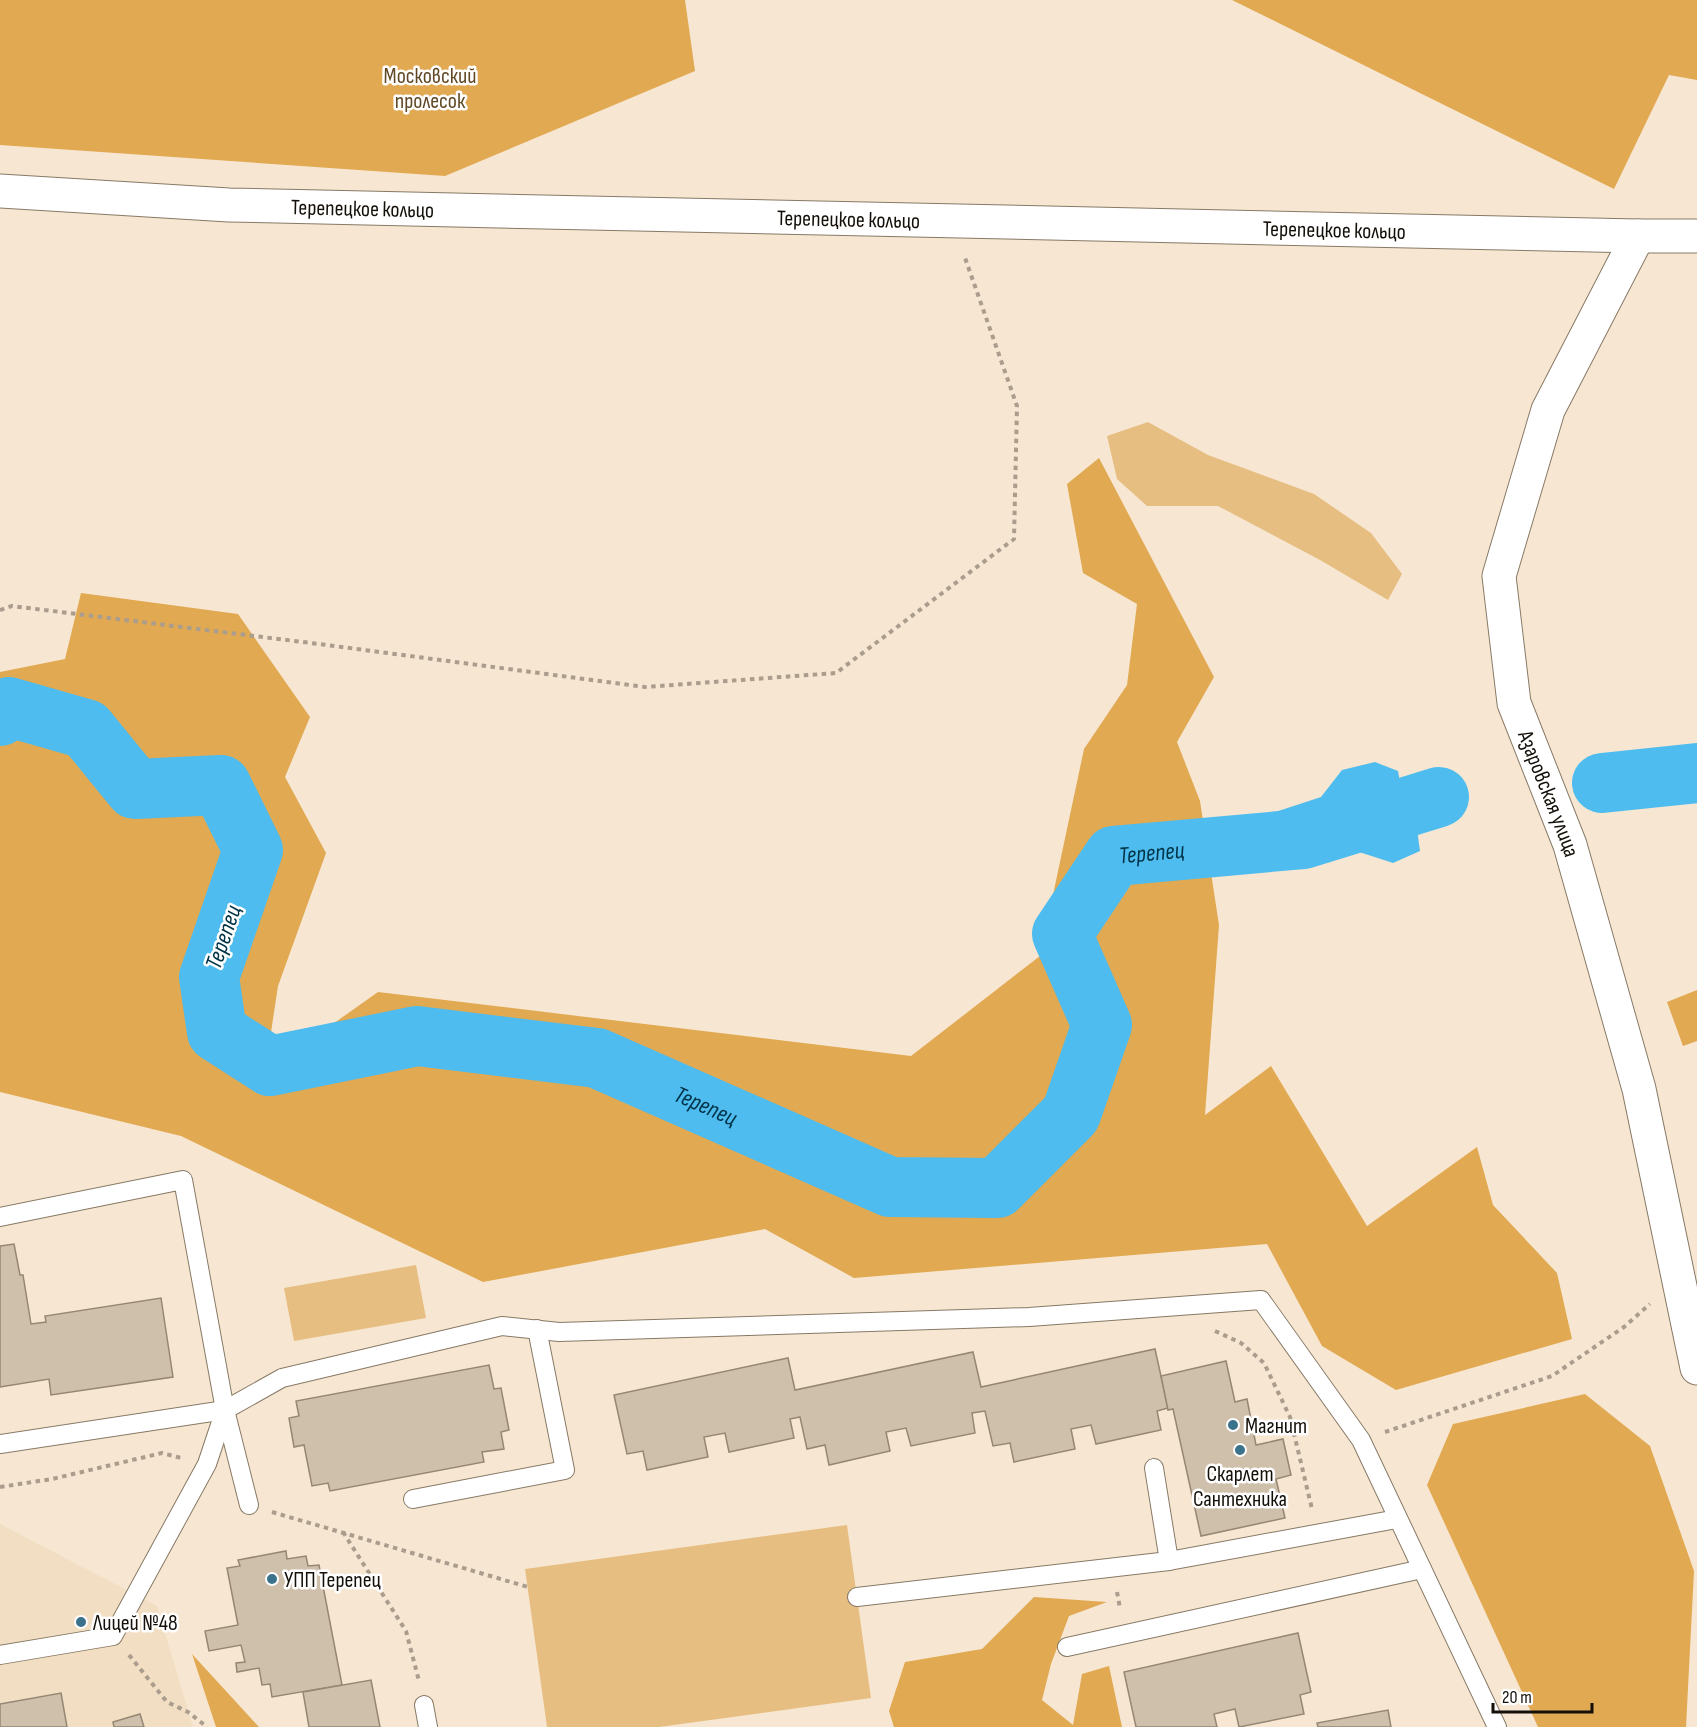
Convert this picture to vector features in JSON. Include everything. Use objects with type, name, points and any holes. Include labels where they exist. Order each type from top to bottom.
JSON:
[{"type":"street","name":"Терепецкое кольцо","points":[[0,191],[229,205],[1697,236]]},
{"type":"street","name":"Азаровская улица","points":[[1638,236],[1548,410],[1499,576],[1514,703],[1570,845],[1639,1089],[1697,1368]]},
{"type":"lane","points":[[0,1217],[183,1180],[225,1410],[249,1505]]},
{"type":"lane","points":[[0,1444],[225,1410],[282,1378],[502,1326],[559,1332],[1029,1317],[1261,1300],[1361,1440],[1497,1727]]},
{"type":"lane","points":[[413,1499],[565,1470],[537,1329]]},
{"type":"lane","points":[[0,1655],[113,1636],[207,1464],[225,1410]]},
{"type":"lane","points":[[1154,1468],[1168,1562]]},
{"type":"lane","points":[[857,1597],[1168,1562],[1397,1519]]},
{"type":"lane","points":[[1067,1647],[1422,1569]]},
{"type":"lane","points":[[424,1705],[428,1727]]},
{"type":"path","points":[[0,610],[12,606],[645,687],[836,673],[1014,539],[1017,406],[953,221]]},
{"type":"path","points":[[1361,1440],[1552,1376],[1624,1327],[1678,1277]]},
{"type":"path","points":[[1207,1332],[1218,1331],[1241,1343],[1264,1363],[1290,1417],[1317,1533]]},
{"type":"path","points":[[343,1532],[406,1631],[418,1675]]},
{"type":"path","points":[[1111,1568],[1126,1634]]},
{"type":"path","points":[[113,1636],[167,1702],[188,1712],[207,1727]]},
{"type":"shaded area","points":[[1148,422],[1208,455],[1314,494],[1371,533],[1402,574],[1388,600],[1320,560],[1218,506],[1147,506],[1117,479],[1107,436]]},
{"type":"shaded area","points":[[416,1265],[426,1318],[294,1341],[284,1288]]},
{"type":"shaded area","name":"Лицей №48","points":[[0,1524],[157,1606],[193,1727],[0,1727]]},
{"type":"shaded area","points":[[847,1525],[871,1698],[659,1727],[547,1727],[525,1569]]},
{"type":"green space","name":"Московский пролесок","points":[[0,0],[685,0],[695,71],[445,176],[0,145]]},
{"type":"green space","points":[[1232,0],[1697,0],[1697,80],[1669,75],[1614,189]]},
{"type":"green space","points":[[1099,458],[1214,677],[1177,742],[1200,801],[1219,925],[1205,1115],[1271,1066],[1367,1226],[1477,1147],[1493,1205],[1557,1273],[1572,1339],[1396,1390],[1322,1346],[1267,1244],[854,1278],[765,1229],[483,1282],[181,1136],[0,1092],[0,672],[65,659],[81,593],[238,614],[310,717],[285,777],[326,853],[278,986],[265,1072],[378,992],[911,1056],[1040,956],[1084,749],[1127,685],[1137,604],[1083,573],[1067,484]]},
{"type":"green space","points":[[1697,990],[1697,1041],[1683,1046],[1667,1002]]},
{"type":"green space","points":[[1585,1394],[1650,1446],[1694,1571],[1686,1727],[1538,1727],[1427,1485],[1453,1424]]},
{"type":"green space","points":[[1034,1597],[1107,1602],[1069,1616],[1051,1664],[1042,1700],[1073,1725],[1082,1674],[1109,1666],[1122,1727],[894,1727],[889,1711],[905,1662],[982,1649]]},
{"type":"green space","points":[[192,1654],[259,1727],[216,1727]]},
{"type":"water","points":[[1375,762],[1398,771],[1402,793],[1439,797],[1415,815],[1420,851],[1393,863],[1353,850],[1208,848],[1239,824],[1321,797],[1342,770]]},
{"type":"building","points":[[14,1244],[20,1275],[23,1275],[31,1324],[46,1322],[45,1316],[161,1298],[173,1377],[51,1395],[49,1379],[0,1387],[0,1246]]},
{"type":"building","points":[[1155,1349],[1168,1408],[1157,1411],[1161,1430],[1096,1444],[1091,1425],[1071,1429],[1075,1449],[1014,1462],[1010,1443],[993,1446],[985,1411],[972,1413],[975,1433],[911,1446],[906,1428],[886,1432],[890,1451],[829,1465],[825,1445],[807,1449],[800,1417],[790,1419],[794,1438],[729,1452],[725,1433],[704,1437],[708,1457],[647,1470],[643,1451],[627,1454],[614,1395],[788,1358],[795,1390],[973,1352],[981,1387]]},
{"type":"building","points":[[1226,1361],[1235,1402],[1247,1399],[1256,1445],[1283,1439],[1291,1475],[1276,1479],[1285,1518],[1201,1536],[1173,1409],[1168,1410],[1161,1376]]},
{"type":"building","points":[[489,1365],[494,1389],[501,1388],[509,1430],[501,1432],[504,1449],[482,1452],[484,1462],[330,1491],[328,1483],[312,1486],[304,1445],[294,1447],[289,1418],[299,1416],[296,1401]]},
{"type":"building","points":[[286,1551],[287,1559],[306,1556],[308,1566],[319,1565],[342,1685],[272,1697],[270,1684],[262,1685],[259,1668],[237,1672],[236,1663],[245,1662],[241,1645],[209,1651],[205,1631],[238,1625],[227,1568],[240,1566],[238,1560]]},
{"type":"building","points":[[1298,1633],[1311,1692],[1300,1695],[1304,1714],[1239,1727],[1235,1709],[1214,1714],[1217,1727],[1136,1727],[1124,1672]]},
{"type":"building","points":[[371,1680],[380,1727],[309,1727],[303,1692]]},
{"type":"building","points":[[61,1693],[67,1727],[0,1727],[0,1704]]},
{"type":"building","points":[[1388,1710],[1391,1727],[1318,1727],[1317,1723]]},
{"type":"building","points":[[140,1714],[144,1727],[114,1727],[113,1722]]},
{"type":"waterway","name":"Терепец","points":[[0,716],[9,707],[86,729],[135,789],[221,785],[253,850],[209,977],[217,1032],[270,1066],[417,1036],[597,1058],[890,1187],[997,1188],[1071,1114],[1102,1025],[1062,934],[1114,856],[1303,839],[1439,797]]},
{"type":"waterway","name":"Терепец","points":[[1602,783],[1697,773]]},
{"type":"place","name":"Магнит","points":[[1233,1425]]},
{"type":"place","name":"Скарлет Сантехника","points":[[1240,1450]]},
{"type":"place","name":"УПП Терепец","points":[[272,1579]]},
{"type":"place","name":"Лицей №48","points":[[81,1622]]}]
